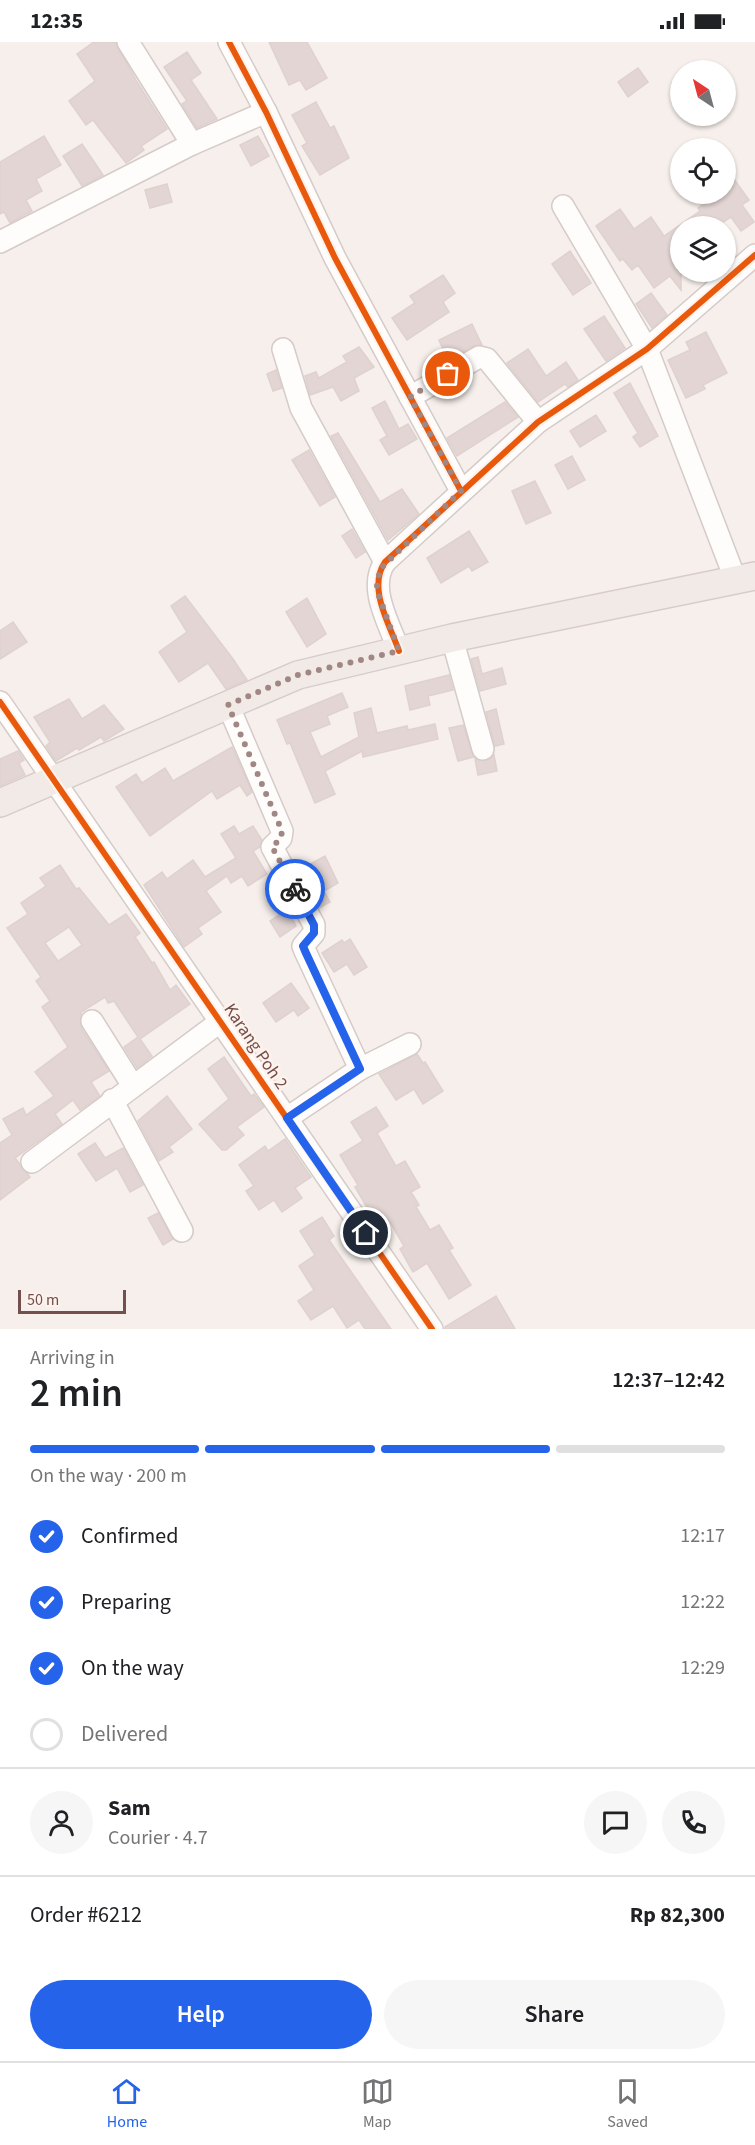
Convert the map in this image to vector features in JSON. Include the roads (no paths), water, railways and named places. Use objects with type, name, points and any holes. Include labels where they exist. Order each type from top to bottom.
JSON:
[{"type":"main road","points":[[0,803],[298,675],[452,638],[745,579]]},
{"type":"street","points":[[128,42],[192,144]]},
{"type":"street","points":[[230,42],[266,112],[334,258],[461,491]]},
{"type":"street","points":[[0,242],[192,144],[266,112]]},
{"type":"street","points":[[563,206],[647,349],[745,579]]},
{"type":"street","points":[[399,651],[377,586],[380,569],[385,562],[538,422],[647,349],[755,255]]},
{"type":"street","points":[[283,349],[301,408],[385,562]]},
{"type":"street","points":[[410,397],[479,357],[487,359],[538,422]]},
{"type":"street","points":[[452,638],[483,749]]},
{"type":"street","name":"Karang Poh 2","points":[[0,702],[432,1329]]},
{"type":"street","points":[[228,705],[282,831],[281,838],[272,847],[314,925],[314,933],[303,946],[360,1069]]},
{"type":"street","points":[[92,1021],[133,1086]]},
{"type":"street","points":[[32,1162],[112,1100],[221,1021]]},
{"type":"street","points":[[287,1118],[360,1069],[410,1044]]},
{"type":"street","points":[[112,1100],[182,1231]]}]
